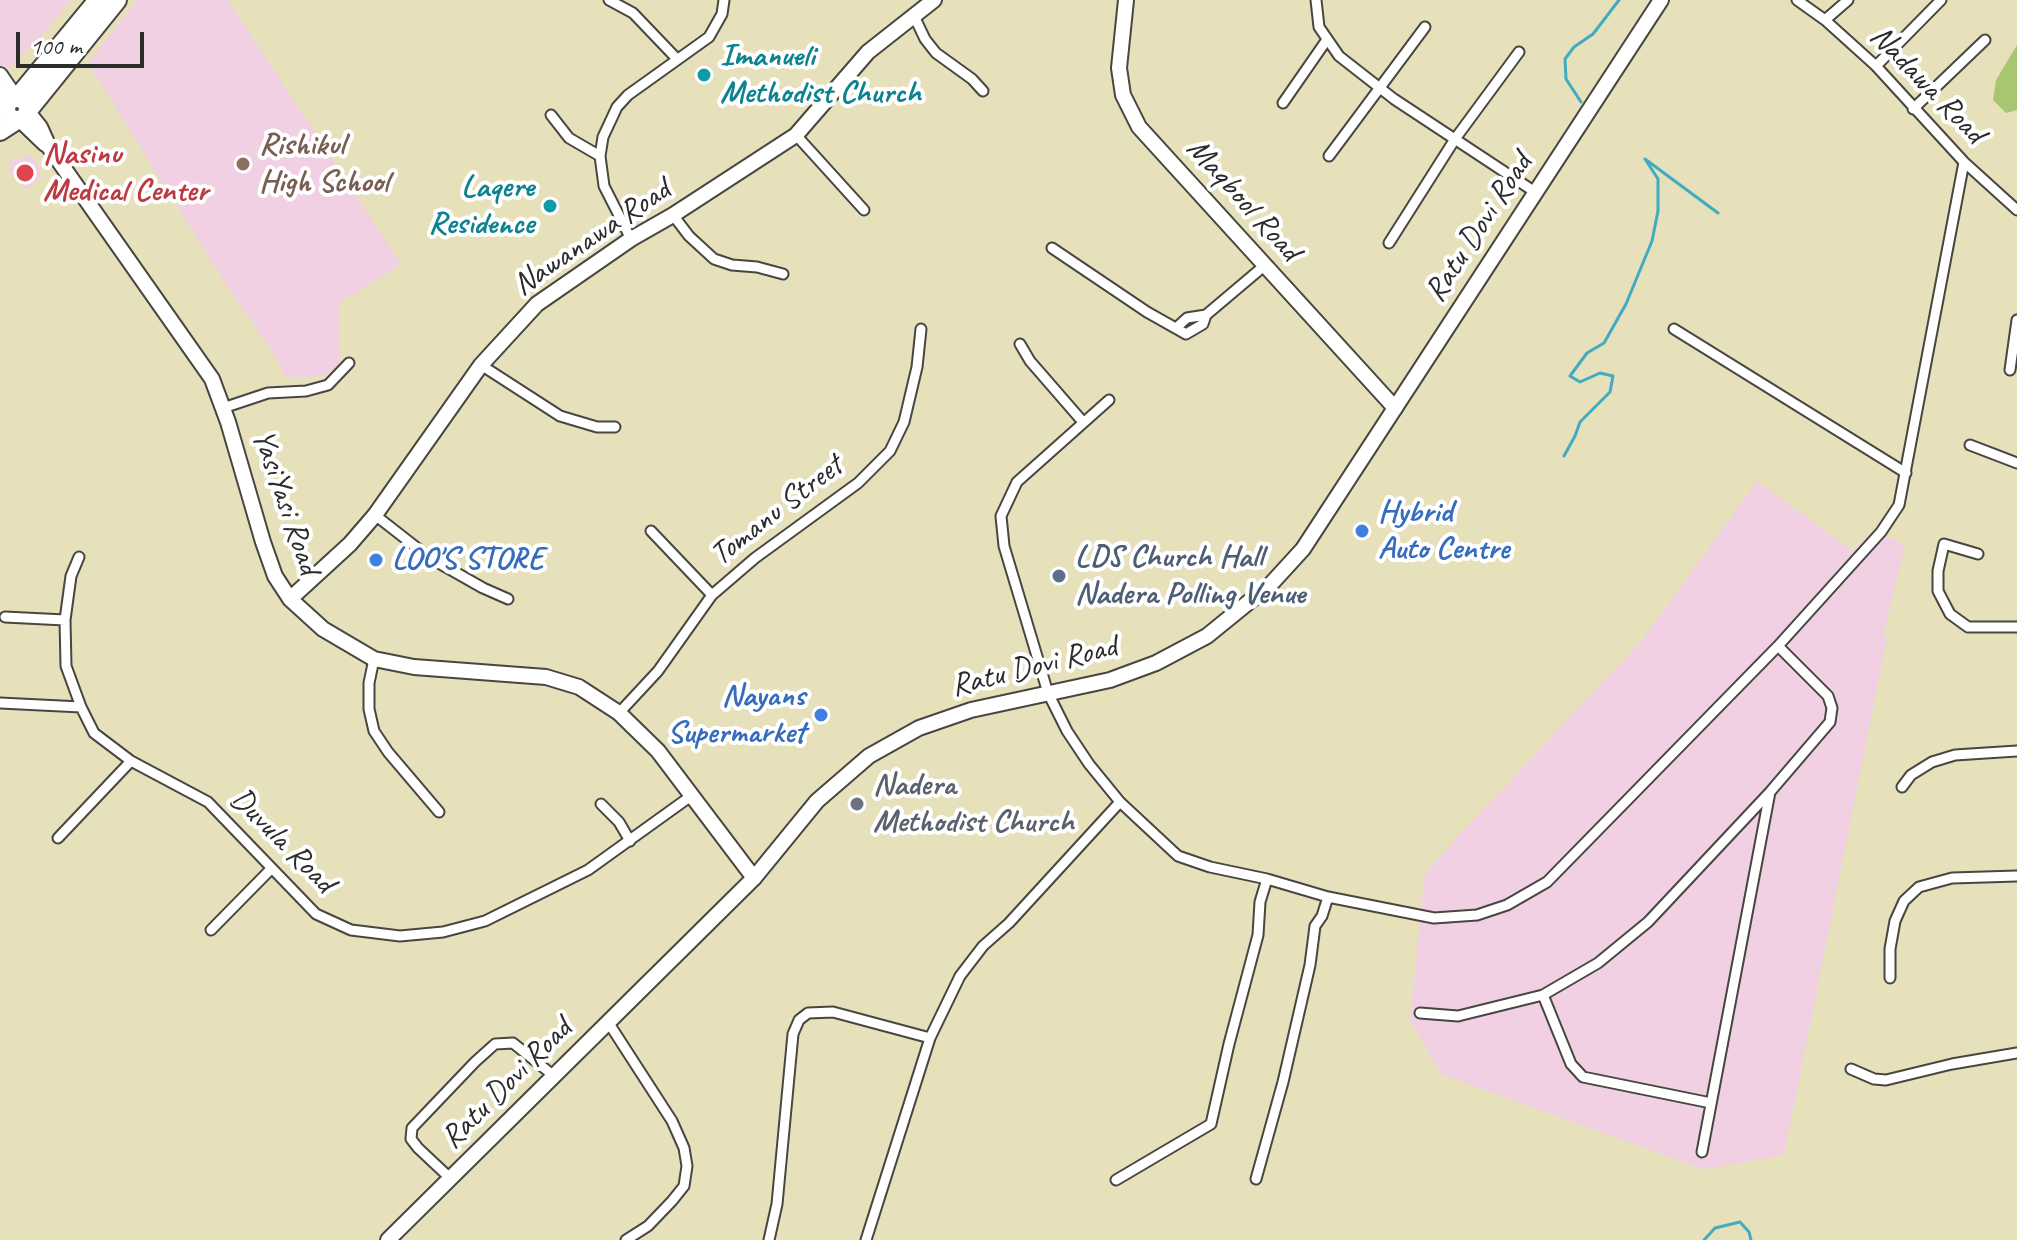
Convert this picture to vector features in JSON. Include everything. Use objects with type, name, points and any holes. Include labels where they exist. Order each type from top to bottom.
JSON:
[{"type":"highway","points":[[0,131],[14,108],[98,0]]},
{"type":"highway","points":[[14,108],[117,0]]},
{"type":"main road","name":"Nawanawa Road","points":[[290,599],[350,544],[375,515],[481,365],[537,304],[631,239],[796,135],[868,52],[934,0]]},
{"type":"main road","name":"Maqbool Road","points":[[1126,0],[1119,68],[1123,95],[1139,127],[1395,408]]},
{"type":"main road","name":"Ratu Dovi Road","points":[[388,1240],[754,878],[817,801],[869,756],[919,728],[971,710],[1110,680],[1156,663],[1207,636],[1271,584],[1303,549],[1661,0]]},
{"type":"main road","name":"YasiYasi Road","points":[[0,75],[14,108],[40,127],[49,147],[212,379],[275,576],[290,599],[323,629],[374,659],[414,667],[546,677],[579,687],[619,713],[658,751],[754,878]]},
{"type":"street","points":[[609,0],[633,13],[677,59]]},
{"type":"street","points":[[631,239],[604,186],[600,156],[603,137],[617,107],[650,77],[709,37],[722,14],[724,0]]},
{"type":"street","points":[[1316,0],[1319,27],[1339,56],[1378,87],[1535,192]]},
{"type":"street","name":"Nadawa Road","points":[[1797,0],[1825,20],[1876,66],[1964,162],[2012,197],[2017,210]]},
{"type":"street","points":[[1825,20],[1848,0]]},
{"type":"street","points":[[1876,66],[1941,0]]},
{"type":"street","points":[[914,16],[936,53],[961,70],[983,91]]},
{"type":"street","points":[[1329,156],[1425,27]]},
{"type":"street","points":[[1913,109],[1985,40]]},
{"type":"street","points":[[1283,103],[1326,41]]},
{"type":"street","points":[[1389,243],[1455,139],[1519,52]]},
{"type":"street","points":[[551,115],[569,138],[600,156]]},
{"type":"street","points":[[796,135],[864,210]]},
{"type":"street","points":[[1109,400],[1017,482],[1001,516],[1004,546],[1048,693],[1067,731],[1089,764],[1120,802],[1178,856],[1328,897],[1434,918],[1477,915],[1507,905],[1547,882],[1778,646],[1881,532],[1899,505],[1964,162]]},
{"type":"street","points":[[673,215],[689,236],[714,259],[783,274]]},
{"type":"street","points":[[1052,248],[1183,334],[1189,334],[1203,324],[1206,315]]},
{"type":"street","points":[[1176,328],[1187,318],[1206,315],[1264,266]]},
{"type":"street","points":[[2010,370],[2017,320]]},
{"type":"street","name":"Tomanu Street","points":[[619,713],[658,671],[712,595],[755,558],[858,483],[890,451],[899,437],[907,410],[917,367],[921,329]]},
{"type":"street","points":[[1674,329],[1906,473]]},
{"type":"street","points":[[1020,344],[1030,361],[1083,422]]},
{"type":"street","points":[[223,408],[268,393],[317,388],[334,380],[349,363]]},
{"type":"street","points":[[481,365],[560,416],[597,427],[615,427]]},
{"type":"street","points":[[1970,445],[2017,463]]},
{"type":"street","points":[[375,515],[430,558],[508,599]]},
{"type":"street","points":[[651,531],[712,595]]},
{"type":"street","points":[[1978,554],[1944,544],[1938,571],[1938,591],[1950,614],[1968,627],[2017,627]]},
{"type":"street","name":"Duvula Road","points":[[79,557],[71,576],[65,620],[66,666],[94,733],[131,761],[208,802],[316,914],[351,930],[400,936],[443,932],[485,921],[588,870],[691,796]]},
{"type":"street","points":[[5,617],[65,620]]},
{"type":"street","points":[[1420,1013],[1458,1016],[1543,995],[1598,963],[1648,922],[1770,792],[1830,722],[1832,708],[1828,696],[1778,646]]},
{"type":"street","points":[[374,659],[369,683],[369,709],[374,731],[439,812]]},
{"type":"street","points":[[0,703],[81,707]]},
{"type":"street","points":[[1902,787],[1911,775],[1932,762],[1955,755],[2017,751]]},
{"type":"street","points":[[58,838],[131,761]]},
{"type":"street","points":[[1702,1152],[1770,792]]},
{"type":"street","points":[[866,1240],[930,1038],[960,976],[983,946],[1009,923],[1120,802]]},
{"type":"street","points":[[601,804],[614,816],[630,841]]},
{"type":"street","points":[[211,930],[271,869]]},
{"type":"street","points":[[1890,978],[1890,949],[1895,921],[1904,901],[1919,887],[1952,878],[2017,876]]},
{"type":"street","points":[[1116,1180],[1211,1124],[1258,935],[1260,902],[1267,879]]},
{"type":"street","points":[[1256,1179],[1283,1082],[1310,965],[1315,926],[1328,897]]},
{"type":"street","points":[[1543,995],[1571,1064],[1583,1077],[1711,1103]]},
{"type":"street","points":[[769,1240],[777,1204],[793,1034],[799,1020],[808,1013],[833,1012],[930,1038]]},
{"type":"street","points":[[608,1022],[672,1121],[684,1148],[687,1166],[684,1186],[672,1201],[648,1226],[626,1240]]},
{"type":"street","points":[[451,1179],[411,1139],[412,1128],[475,1062],[495,1044],[513,1043],[554,1076]]},
{"type":"street","points":[[1851,1069],[1874,1079],[1886,1080],[2017,1053]]},
{"type":"shaded area","points":[[0,0],[71,0],[42,35],[0,75]]},
{"type":"shaded area","name":"Rishikul High School","points":[[137,0],[228,0],[401,264],[339,303],[340,363],[324,376],[286,378],[271,349],[223,280],[88,63]]},
{"type":"shaded area","name":"Nasinu Medical Center","points":[[28,154],[38,163],[41,178],[27,189],[11,175],[8,163]]},
{"type":"shaded area","points":[[1757,481],[1853,551],[1871,531],[1905,544],[1883,636],[1887,637],[1784,1155],[1703,1169],[1441,1074],[1410,1020],[1425,872],[1643,639]]},
{"type":"green space","points":[[2017,45],[2017,110],[2006,113],[1993,100],[1996,80]]},
{"type":"waterway","points":[[1581,102],[1566,79],[1565,59],[1574,47],[1593,34],[1619,0]]},
{"type":"waterway","points":[[1564,456],[1580,422],[1610,392],[1613,376],[1600,373],[1580,382],[1570,376],[1587,353],[1604,343],[1626,304],[1652,241],[1658,211],[1658,179],[1645,159],[1718,213]]},
{"type":"waterway","points":[[1704,1240],[1715,1228],[1740,1222],[1749,1232],[1751,1240]]},
{"type":"place","name":"Imanueli Methodist Church","points":[[704,75]]},
{"type":"place","name":"Rishikul High School","points":[[243,164]]},
{"type":"place","name":"Nasinu Medical Center","points":[[25,173]]},
{"type":"place","name":"Laqere Residence","points":[[550,206]]},
{"type":"place","name":"Hybrid Auto Centre","points":[[1362,531]]},
{"type":"place","name":"LOO'S STORE","points":[[376,560]]},
{"type":"place","name":"LDS Church Hall Nadera Polling Venue","points":[[1059,576]]},
{"type":"place","name":"Nayans Supermarket","points":[[821,715]]},
{"type":"place","name":"Nadera Methodist Church","points":[[857,804]]}]
